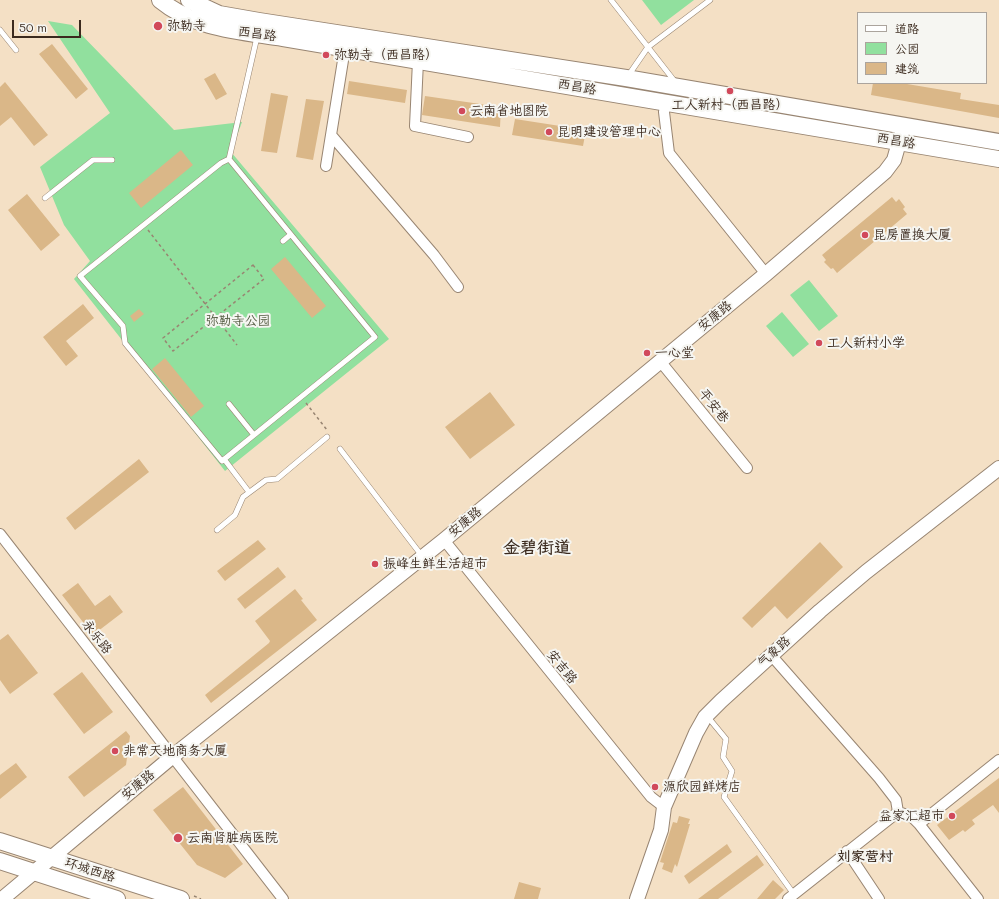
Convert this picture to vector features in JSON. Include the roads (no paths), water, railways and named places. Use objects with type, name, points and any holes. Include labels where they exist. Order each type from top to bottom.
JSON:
[{"type":"main road","name":"西昌路","points":[[160,0],[193,19],[218,29],[345,48],[999,159]]},
{"type":"main road","name":"西昌路","points":[[189,0],[220,14],[258,21],[626,78],[999,142]]},
{"type":"main road","name":"环城西路","points":[[0,841],[180,899]]},
{"type":"main road","name":"环城西路","points":[[0,861],[117,899]]},
{"type":"street","points":[[326,166],[345,48]]},
{"type":"street","points":[[418,61],[415,126],[468,137]]},
{"type":"street","points":[[666,102],[664,112],[669,153],[766,274]]},
{"type":"street","name":"安康路","points":[[2,899],[173,756],[444,540],[766,274],[885,172],[894,160],[904,125]]},
{"type":"street","points":[[331,135],[428,249],[458,287]]},
{"type":"street","name":"平安巷","points":[[660,361],[747,468]]},
{"type":"street","name":"气象路","points":[[637,899],[661,830],[664,807],[696,733],[707,716],[771,655],[866,572],[999,468]]},
{"type":"street","name":"永乐路","points":[[1,536],[283,899]]},
{"type":"street","name":"安吉路","points":[[444,540],[651,797],[664,807]]},
{"type":"street","points":[[771,655],[879,778],[896,800],[898,812]]},
{"type":"street","points":[[919,824],[999,760]]},
{"type":"street","points":[[898,812],[911,816],[919,824],[978,899]]},
{"type":"street","points":[[791,896],[847,850],[898,812]]},
{"type":"street","points":[[847,850],[879,899]]},
{"type":"lane","points":[[611,0],[680,87]]},
{"type":"lane","points":[[626,78],[648,47],[710,0]]},
{"type":"lane","points":[[0,30],[16,50]]},
{"type":"lane","points":[[229,159],[257,34]]},
{"type":"lane","points":[[229,159],[375,337],[222,461],[125,343],[123,326],[80,276],[221,163],[229,159]]},
{"type":"lane","points":[[45,198],[93,160],[112,160]]},
{"type":"lane","points":[[283,240],[290,235]]},
{"type":"lane","points":[[229,404],[254,435]]},
{"type":"lane","points":[[217,530],[235,515],[243,497],[266,480],[277,479],[328,434]]},
{"type":"lane","points":[[340,450],[422,557]]},
{"type":"lane","points":[[224,459],[249,492]]},
{"type":"lane","points":[[707,716],[726,739],[723,758],[732,771],[724,796],[791,896]]},
{"type":"place","name":"弥勒寺","points":[[158,26]]},
{"type":"place","name":"弥勒寺（西昌路）","points":[[326,55]]},
{"type":"place","name":"工人新村（西昌路）","points":[[730,91]]},
{"type":"place","name":"云南省地图院","points":[[462,111]]},
{"type":"place","name":"昆明建设管理中心","points":[[549,132]]},
{"type":"place","name":"昆房置换大厦","points":[[865,235]]},
{"type":"place","name":"工人新村小学","points":[[819,343]]},
{"type":"place","name":"一心堂","points":[[647,353]]},
{"type":"place","name":"振峰生鲜生活超市","points":[[375,564]]},
{"type":"place","name":"非常天地商务大厦","points":[[115,751]]},
{"type":"place","name":"源欣园鲜烤店","points":[[655,787]]},
{"type":"place","name":"益家汇超市","points":[[952,816]]},
{"type":"place","name":"云南肾脏病医院","points":[[178,838]]},
{"type":"district","name":"金碧街道","points":[[537,548]]},
{"type":"district","name":"刘家营村","points":[[865,857]]},
{"type":"park label","name":"弥勒寺公园","points":[[238,321]]}]
